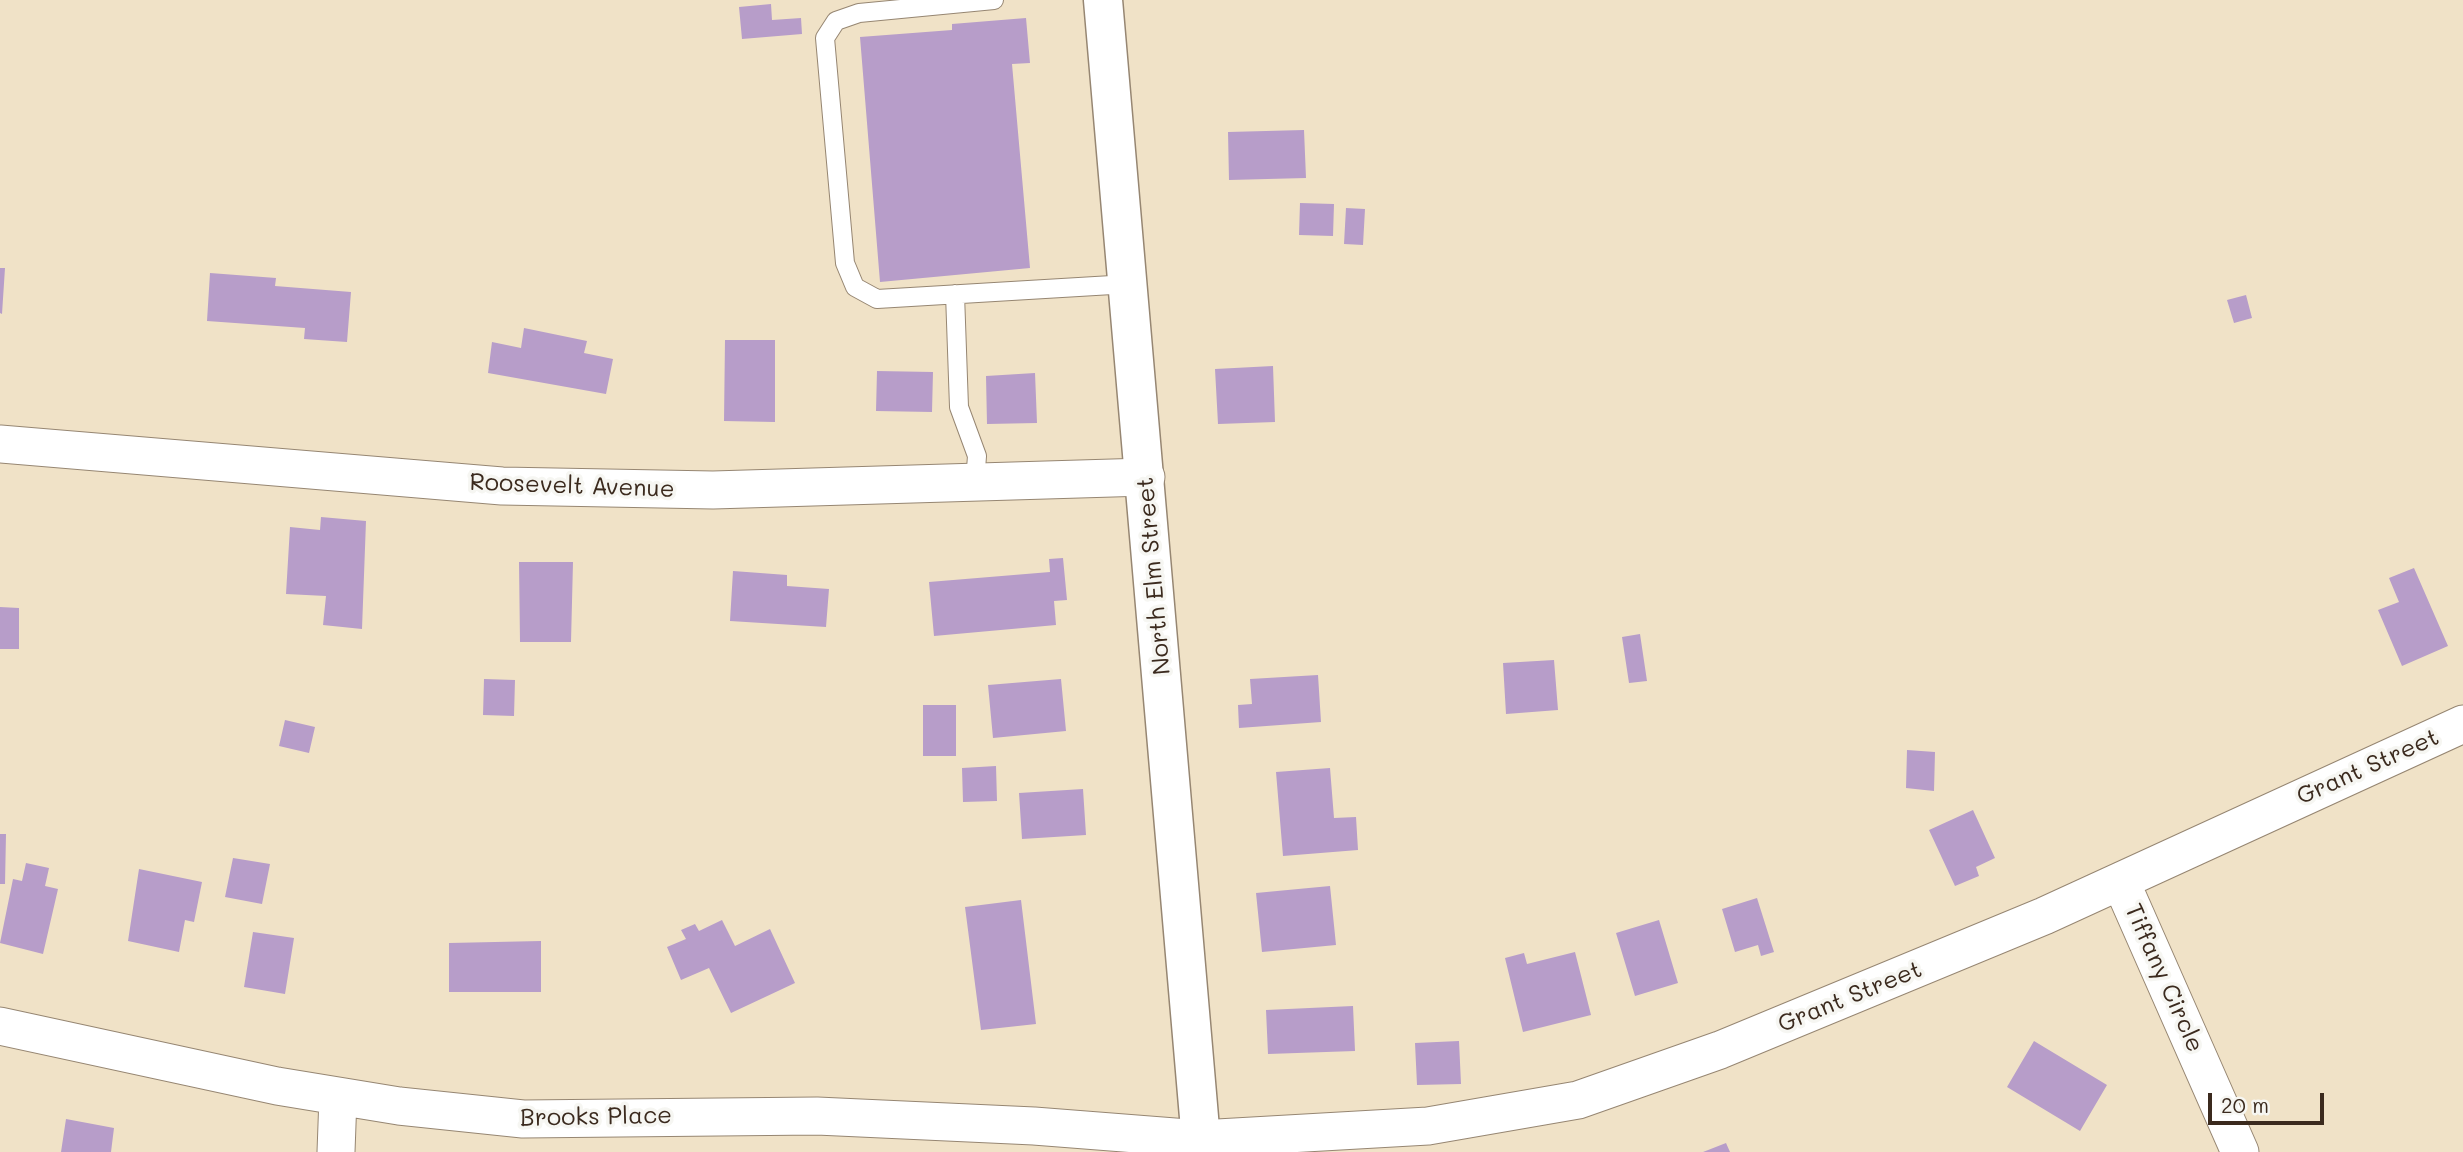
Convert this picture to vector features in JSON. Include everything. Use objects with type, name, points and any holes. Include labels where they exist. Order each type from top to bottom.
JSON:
[{"type":"main road","name":"North Elm Street","points":[[1104,0],[1201,1146]]},
{"type":"street","name":"Roosevelt Avenue","points":[[0,444],[502,485],[713,490],[1146,477]]},
{"type":"street","name":"Grant Street","points":[[1201,1146],[1428,1126],[1578,1100],[1626,1085],[1776,1028],[2122,882],[2463,724]]},
{"type":"street","name":"Tiffany Circle","points":[[2122,882],[2241,1152]]},
{"type":"street","name":"Brooks Place","points":[[0,1026],[156,1062],[338,1097],[523,1119],[830,1116],[1006,1124],[1201,1146]]},
{"type":"street","points":[[336,1152],[338,1097]]},
{"type":"lane","points":[[994,0],[859,13],[836,21],[825,38],[845,263],[855,287],[877,299],[1129,284]]},
{"type":"lane","points":[[954,294],[959,407],[977,456],[975,482]]},
{"type":"building","points":[[771,4],[772,20],[801,18],[802,34],[742,39],[739,7]]},
{"type":"building","points":[[1026,18],[1030,63],[1012,64],[1030,268],[880,282],[860,37],[952,30],[952,24]]},
{"type":"building","points":[[1304,130],[1306,178],[1229,180],[1228,132]]},
{"type":"building","points":[[1300,203],[1334,204],[1333,236],[1299,235]]},
{"type":"building","points":[[1346,208],[1365,209],[1363,245],[1344,244]]},
{"type":"building","points":[[0,268],[5,268],[2,314],[0,313]]},
{"type":"building","points":[[210,273],[276,278],[275,286],[351,292],[347,342],[304,339],[305,328],[207,321]]},
{"type":"building","points":[[2246,295],[2252,318],[2234,323],[2227,300]]},
{"type":"building","points":[[524,328],[587,341],[584,353],[613,359],[606,394],[488,373],[492,342],[521,348]]},
{"type":"building","points":[[725,340],[775,340],[775,422],[724,421]]},
{"type":"building","points":[[1273,366],[1275,422],[1218,424],[1215,369]]},
{"type":"building","points":[[877,371],[933,372],[932,412],[876,411]]},
{"type":"building","points":[[1035,373],[1037,423],[987,424],[986,376]]},
{"type":"building","points":[[321,517],[366,521],[362,629],[323,625],[326,596],[286,594],[290,527],[320,530]]},
{"type":"building","points":[[1063,558],[1067,600],[1054,601],[1056,625],[934,636],[929,582],[1050,572],[1049,559]]},
{"type":"building","points":[[519,562],[573,562],[571,642],[520,642]]},
{"type":"building","points":[[2414,568],[2448,646],[2402,666],[2378,610],[2399,602],[2389,578]]},
{"type":"building","points":[[733,571],[787,575],[787,586],[829,589],[826,627],[730,621]]},
{"type":"building","points":[[0,607],[19,608],[19,649],[0,649]]},
{"type":"building","points":[[1640,634],[1647,681],[1629,683],[1622,637]]},
{"type":"building","points":[[1554,660],[1558,710],[1506,714],[1503,663]]},
{"type":"building","points":[[1318,675],[1321,722],[1239,728],[1238,705],[1252,704],[1250,679]]},
{"type":"building","points":[[484,679],[515,680],[514,716],[483,715]]},
{"type":"building","points":[[1061,679],[1066,731],[993,738],[988,685]]},
{"type":"building","points":[[923,705],[956,705],[956,756],[923,756]]},
{"type":"building","points":[[285,720],[315,727],[309,753],[279,746]]},
{"type":"building","points":[[1907,750],[1935,752],[1934,791],[1906,788]]},
{"type":"building","points":[[996,766],[997,801],[963,802],[962,768]]},
{"type":"building","points":[[1330,768],[1334,818],[1356,817],[1358,850],[1283,856],[1276,772]]},
{"type":"building","points":[[1083,789],[1086,835],[1022,839],[1019,793]]},
{"type":"building","points":[[1973,810],[1995,858],[1976,867],[1979,876],[1955,886],[1929,830]]},
{"type":"building","points":[[0,834],[6,834],[5,884],[0,884]]},
{"type":"building","points":[[233,858],[270,864],[262,904],[225,897]]},
{"type":"building","points":[[26,863],[49,868],[45,886],[58,889],[43,954],[0,943],[13,879],[22,881]]},
{"type":"building","points":[[139,869],[202,882],[194,922],[185,920],[179,952],[128,941]]},
{"type":"building","points":[[1330,886],[1336,945],[1262,952],[1256,893]]},
{"type":"building","points":[[1757,898],[1774,952],[1761,956],[1758,945],[1735,952],[1722,909]]},
{"type":"building","points":[[1021,900],[1036,1024],[981,1030],[965,907]]},
{"type":"building","points":[[722,920],[735,946],[770,929],[795,983],[731,1013],[709,968],[681,980],[667,947],[686,939],[681,930],[695,924],[699,931]]},
{"type":"building","points":[[1659,920],[1678,983],[1635,996],[1616,933]]},
{"type":"building","points":[[253,932],[294,938],[285,994],[244,987]]},
{"type":"building","points":[[541,941],[541,992],[449,992],[449,943]]},
{"type":"building","points":[[1575,952],[1591,1015],[1523,1032],[1505,958],[1524,953],[1527,964]]},
{"type":"building","points":[[1353,1006],[1355,1051],[1268,1054],[1266,1010]]},
{"type":"building","points":[[1459,1041],[1461,1084],[1417,1085],[1415,1043]]},
{"type":"building","points":[[2034,1041],[2107,1085],[2080,1131],[2007,1087]]},
{"type":"building","points":[[66,1119],[114,1128],[111,1152],[61,1152]]},
{"type":"building","points":[[1726,1143],[1730,1152],[1703,1152]]}]
